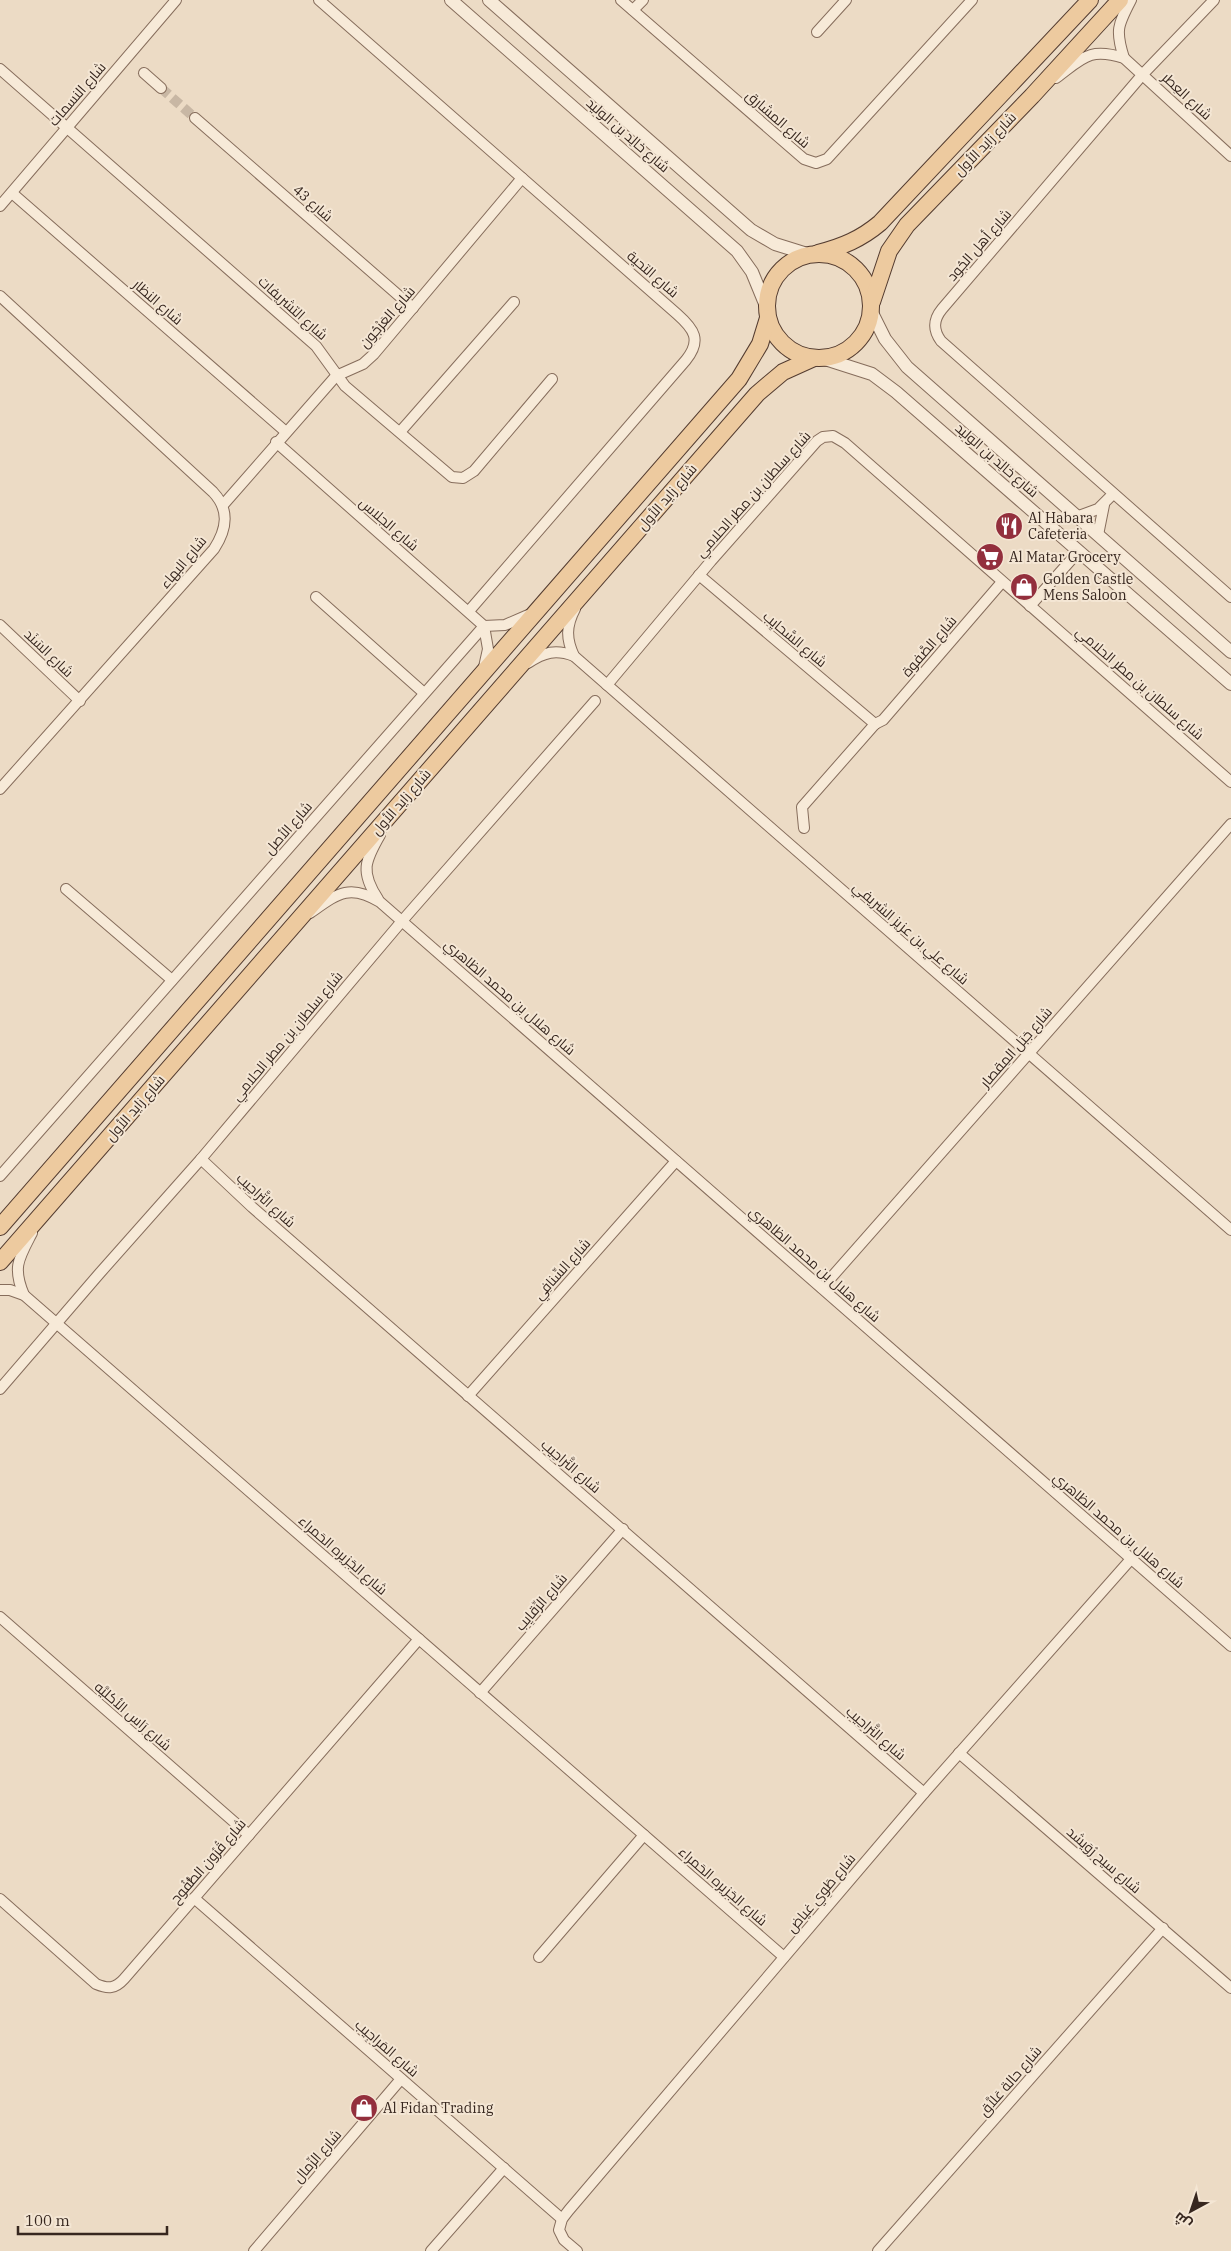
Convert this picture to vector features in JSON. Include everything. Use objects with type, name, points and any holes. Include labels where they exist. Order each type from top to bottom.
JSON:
[{"type":"main road","name":"شارع زايد الأول","points":[[813,254],[850,244],[880,223],[1090,0]]},
{"type":"main road","name":"شارع زايد الأول","points":[[872,307],[889,251],[902,232],[1032,96],[1120,0]]},
{"type":"main road","points":[[813,254],[831,254],[844,259],[855,267],[869,289],[872,307],[864,334],[856,344],[840,354],[818,358],[790,349],[776,336],[767,312],[771,283],[778,273],[796,258],[813,254]]},
{"type":"main road","name":"شارع زايد الأول","points":[[0,1227],[739,379],[760,344],[767,312]]},
{"type":"main road","name":"شارع زايد الأول","points":[[0,1262],[757,394],[783,372],[818,358]]},
{"type":"street","name":"شارع النسمات","points":[[5,197],[176,0]]},
{"type":"street","name":"شارع التحية","points":[[319,0],[683,319],[693,333],[695,345],[686,360],[469,611]]},
{"type":"street","name":"شارع خالِد بن الوليد","points":[[451,0],[737,251],[752,272],[767,312]]},
{"type":"street","name":"شارع خالِد بن الوليد","points":[[489,0],[751,230],[775,244],[813,254]]},
{"type":"street","name":"شارع المشارق","points":[[622,0],[804,159],[816,163],[827,159],[972,0]]},
{"type":"street","points":[[633,10],[643,0]]},
{"type":"street","points":[[817,32],[846,0]]},
{"type":"street","points":[[1124,58],[1118,37],[1118,28],[1131,0]]},
{"type":"street","name":"شارع أهل الجُود","points":[[1214,0],[1143,74],[942,309],[935,321],[937,335],[941,341],[1231,597]]},
{"type":"street","name":"شارع العِطر","points":[[1032,96],[1088,56],[1106,52],[1124,58],[1231,156]]},
{"type":"street","name":"شارع التشريفات","points":[[0,69],[316,346],[324,354],[336,376],[447,474],[456,478],[466,477],[474,471],[552,379]]},
{"type":"street","points":[[144,73],[161,88]]},
{"type":"street","name":"شارع 43","points":[[195,118],[413,308]]},
{"type":"street","name":"شارع العَرْجُون","points":[[223,505],[276,442],[336,376],[370,359],[522,178]]},
{"type":"street","name":"شارع النظار","points":[[5,197],[286,432]]},
{"type":"street","points":[[0,296],[213,492],[223,505]]},
{"type":"street","points":[[400,432],[514,302]]},
{"type":"street","name":"شارع خالِد بن الوليد","points":[[872,307],[885,339],[907,368],[1231,652]]},
{"type":"street","name":"شارع خالِد بن الوليد","points":[[818,358],[858,368],[872,374],[885,383],[1231,684]]},
{"type":"street","name":"شارع سلطان بن مطر الحلامي","points":[[607,685],[699,575],[818,441],[823,437],[833,436],[845,443],[889,480],[1002,582],[1231,782]]},
{"type":"street","name":"شارع الجلاس","points":[[276,442],[484,626]]},
{"type":"street","points":[[1098,535],[1104,505],[1113,494]]},
{"type":"street","name":"شارع البهاء","points":[[0,789],[214,549],[223,531],[223,505]]},
{"type":"street","points":[[1076,516],[1104,505]]},
{"type":"street","points":[[1030,606],[1079,551]]},
{"type":"street","name":"شارع السَّحايِب","points":[[699,575],[874,724]]},
{"type":"street","name":"شارع الصَّفوة","points":[[804,828],[802,807],[874,724],[883,720],[1002,582]]},
{"type":"street","points":[[574,656],[569,646],[568,630],[571,616],[584,592]]},
{"type":"street","points":[[316,597],[424,693]]},
{"type":"street","points":[[483,673],[488,649],[484,626],[500,626],[516,622],[539,608]]},
{"type":"street","name":"شارع السَنَد","points":[[0,625],[80,701]]},
{"type":"street","name":"شارع الأصل","points":[[0,1176],[484,626]]},
{"type":"street","points":[[510,677],[545,653],[557,651],[574,656]]},
{"type":"street","name":"شارع علي بن عزيز الشريفي","points":[[574,656],[1231,1230]]},
{"type":"street","name":"شارع سلطان بن مطر الحلامي","points":[[0,1389],[201,1159],[402,921],[595,701]]},
{"type":"street","name":"شارع هلال بن محمد الظاهري","points":[[380,902],[368,884],[365,868],[371,851],[393,812]]},
{"type":"street","name":"شارع جَبَل المِقصار","points":[[822,1288],[1231,824]]},
{"type":"street","points":[[66,890],[172,980]]},
{"type":"street","name":"شارع هلال بن محمد الظاهري","points":[[295,925],[334,897],[348,892],[362,892],[380,902],[1231,1646]]},
{"type":"street","name":"شارع التَّراحِيب","points":[[201,1159],[252,1207],[924,1793]]},
{"type":"street","name":"شارع السِّنافِي","points":[[468,1396],[676,1161]]},
{"type":"street","points":[[24,1295],[17,1278],[18,1262],[40,1216]]},
{"type":"street","points":[[0,1290],[10,1290],[24,1295]]},
{"type":"street","name":"شارع الجَزيره الحَمراء","points":[[24,1295],[784,1957]]},
{"type":"street","name":"شارع الرِّقايِب","points":[[480,1693],[623,1529]]},
{"type":"street","name":"شارع طَوِي غياض","points":[[562,2219],[924,1793],[1131,1559]]},
{"type":"street","name":"شارع رَاس الأكليَّه","points":[[0,1618],[249,1835]]},
{"type":"street","name":"شارع قُرُون الطُّفُوح","points":[[0,1899],[96,1984],[110,1988],[120,1983],[419,1639]]},
{"type":"street","name":"شارع سيح رُوَيشد","points":[[959,1753],[1231,1988]]},
{"type":"street","points":[[539,1957],[644,1835]]},
{"type":"street","name":"شارع المَراجِيب","points":[[194,1898],[562,2219]]},
{"type":"street","name":"شارع حالة عَلاَّق","points":[[878,2251],[1163,1928]]},
{"type":"street","name":"شارع الرِّمال","points":[[254,2251],[401,2079]]},
{"type":"street","points":[[430,2251],[504,2168]]},
{"type":"street","points":[[562,2219],[560,2224],[561,2235],[577,2251]]},
{"type":"tunnel","points":[[161,88],[195,118]]},
{"type":"place","name":"Al Habara Cafeteria","points":[[1009,526]]},
{"type":"place","name":"Al Matar Grocery","points":[[990,557]]},
{"type":"place","name":"Golden Castle Mens Saloon","points":[[1024,587]]},
{"type":"place","name":"Al Fidan Trading","points":[[364,2108]]}]
